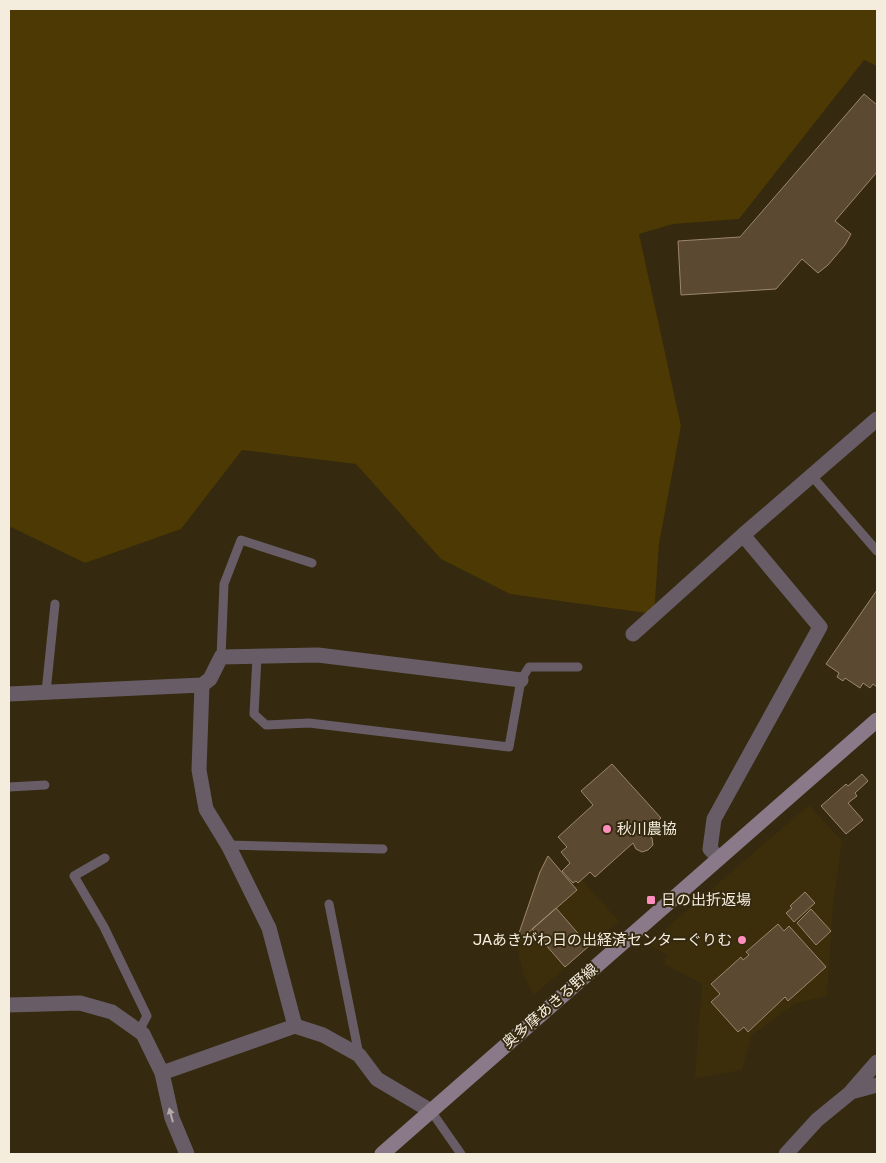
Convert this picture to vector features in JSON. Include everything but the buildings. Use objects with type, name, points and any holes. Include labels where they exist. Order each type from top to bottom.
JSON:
[{"type":"main road","name":"奥多摩あきる野線","points":[[382,1154],[877,720]]},
{"type":"street","points":[[633,634],[811,474],[877,419]]},
{"type":"street","points":[[719,858],[710,849],[714,819],[820,626],[743,535]]},
{"type":"street","points":[[9,694],[202,685],[210,679],[221,657],[318,655],[521,680]]},
{"type":"street","points":[[202,685],[199,770],[206,809],[228,845],[269,928],[295,1026]]},
{"type":"street","points":[[9,1005],[80,1003],[112,1012],[143,1034],[162,1073],[172,1118],[187,1154]]},
{"type":"street","points":[[162,1073],[295,1026],[323,1035],[359,1055],[377,1079],[430,1111]]},
{"type":"street","points":[[786,1154],[817,1120],[850,1093],[877,1062]]},
{"type":"street","points":[[850,1093],[877,1085]]},
{"type":"lane","points":[[811,474],[877,551]]},
{"type":"lane","points":[[221,657],[224,584],[241,540],[312,563]]},
{"type":"lane","points":[[46,692],[55,604]]},
{"type":"lane","points":[[257,657],[254,714],[266,725],[309,722],[509,747],[521,680],[529,667],[578,667]]},
{"type":"lane","points":[[9,787],[45,785]]},
{"type":"lane","points":[[228,845],[383,848]]},
{"type":"lane","points":[[105,858],[74,876],[104,926],[147,1016],[139,1031]]},
{"type":"lane","points":[[329,904],[359,1055]]},
{"type":"lane","points":[[430,1111],[461,1154]]},
{"type":"shaded area","points":[[9,9],[877,9],[877,66],[864,60],[739,219],[673,224],[639,234],[681,426],[659,544],[654,614],[510,594],[441,559],[356,464],[242,450],[181,529],[85,563],[9,527]]},
{"type":"shaded area","name":"JAあきがわ日の出経済センターぐりむ","points":[[809,805],[842,841],[833,905],[827,996],[796,1003],[752,1035],[742,1070],[695,1078],[702,984],[664,964],[667,955],[648,944]]},
{"type":"shaded area","points":[[547,855],[575,886],[582,880],[619,921],[534,995],[524,976],[517,937],[538,872]]},
{"type":"place","name":"秋川農協","points":[[607,829]]},
{"type":"place","name":"日の出折返場","points":[[651,900]]},
{"type":"place","name":"JAあきがわ日の出経済センターぐりむ","points":[[742,940]]}]
